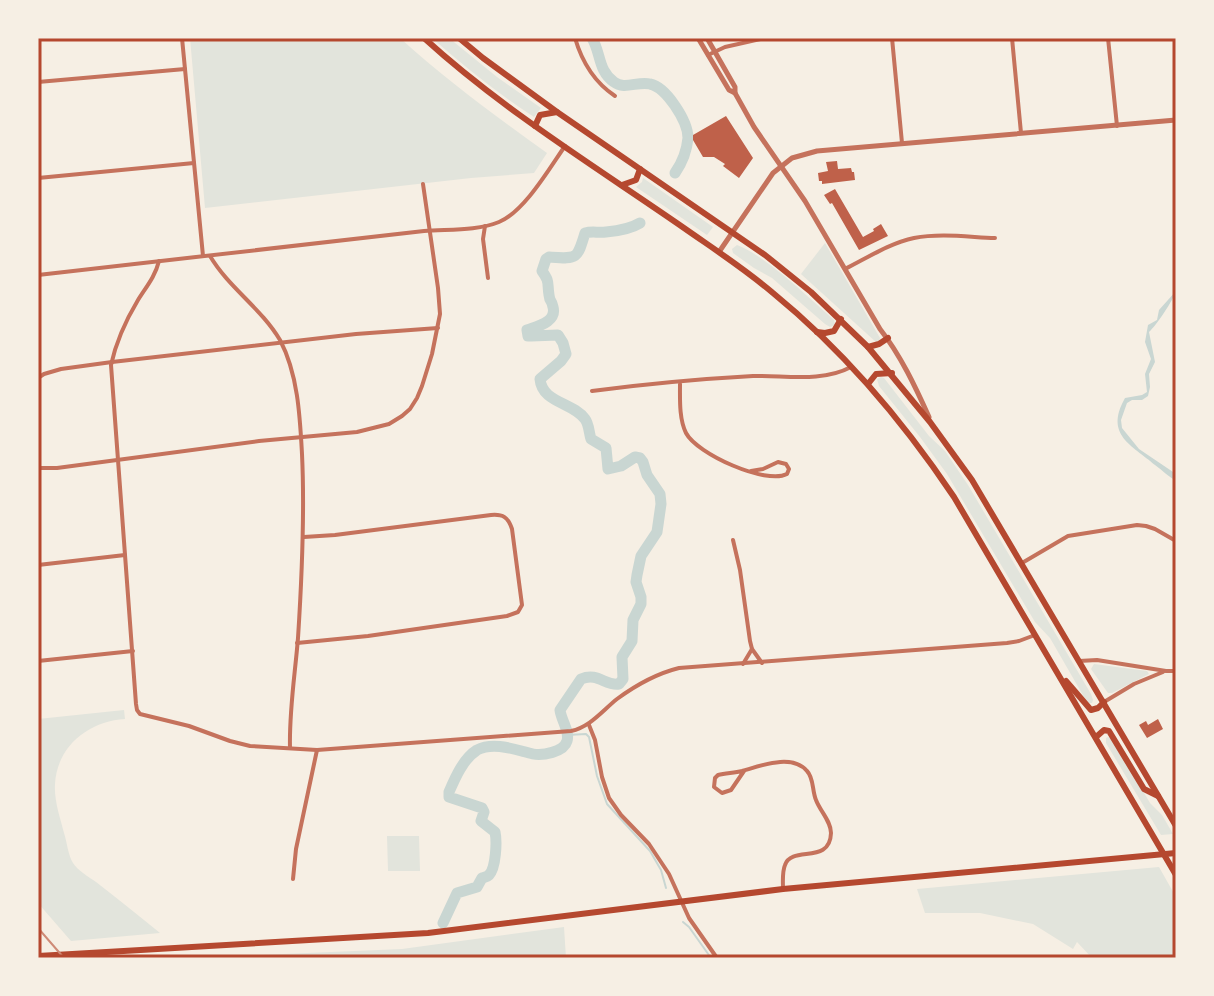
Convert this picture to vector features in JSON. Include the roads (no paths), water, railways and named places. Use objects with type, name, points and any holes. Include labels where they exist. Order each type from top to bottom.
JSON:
[{"type":"main road","points":[[424,38],[474,82],[776,295],[868,384],[931,462],[962,511],[1176,875]]},
{"type":"main road","points":[[459,38],[557,112],[733,232],[793,277],[841,319],[892,373],[972,480],[1176,826]]},
{"type":"main road","points":[[535,126],[540,115],[557,112]]},
{"type":"main road","points":[[622,185],[636,180],[640,169]]},
{"type":"main road","points":[[817,332],[834,331],[841,319]]},
{"type":"main road","points":[[868,347],[888,338]]},
{"type":"main road","points":[[868,384],[876,374],[892,373]]},
{"type":"main road","points":[[1058,672],[1091,710],[1104,702]]},
{"type":"main road","points":[[1096,737],[1104,730],[1109,731],[1144,789],[1158,796]]},
{"type":"main road","points":[[38,956],[428,933],[783,889],[1176,853]]},
{"type":"street","points":[[182,38],[203,256]]},
{"type":"street","points":[[575,38],[591,74],[615,96]]},
{"type":"street","points":[[698,38],[729,90],[735,93]]},
{"type":"street","points":[[707,38],[754,127],[805,201],[907,370],[930,422]]},
{"type":"street","points":[[708,55],[736,44],[765,38]]},
{"type":"street","points":[[892,38],[902,144]]},
{"type":"street","points":[[1012,38],[1021,133]]},
{"type":"street","points":[[1108,38],[1117,126]]},
{"type":"street","points":[[38,82],[185,69]]},
{"type":"street","points":[[719,252],[773,173],[795,156],[812,151],[1176,120]]},
{"type":"street","points":[[38,275],[485,226],[505,219],[518,210],[565,146]]},
{"type":"street","points":[[38,178],[194,163]]},
{"type":"street","points":[[38,468],[375,428],[402,416],[417,398],[438,328],[440,301],[423,184]]},
{"type":"street","points":[[485,226],[483,239],[488,278]]},
{"type":"street","points":[[845,269],[914,238],[995,238]]},
{"type":"street","points":[[210,255],[222,274],[268,322],[281,342],[296,391],[301,437],[304,537],[289,720],[290,748]]},
{"type":"street","points":[[159,261],[129,318],[112,362],[136,704],[140,714],[250,746],[317,750],[571,731],[589,725],[628,691],[660,674],[687,667],[1013,642],[1035,635]]},
{"type":"street","points":[[38,378],[61,369],[112,362],[403,329],[438,328]]},
{"type":"street","points":[[592,391],[758,376],[783,378],[830,374],[852,367]]},
{"type":"street","points":[[680,383],[682,422],[688,437],[706,452],[738,467],[751,471],[777,478],[785,476],[789,469],[786,464],[778,462],[751,471]]},
{"type":"street","points":[[297,643],[513,615],[522,605],[513,534],[505,516],[491,515],[304,537]]},
{"type":"street","points":[[1022,563],[1068,536],[1096,531],[1146,526],[1176,541]]},
{"type":"street","points":[[733,540],[752,649],[762,663]]},
{"type":"street","points":[[38,565],[125,555]]},
{"type":"street","points":[[743,664],[752,649]]},
{"type":"street","points":[[38,661],[133,651]]},
{"type":"street","points":[[1079,661],[1097,660],[1176,671]]},
{"type":"street","points":[[1104,702],[1139,681],[1166,671]]},
{"type":"street","points":[[589,725],[609,798],[649,844],[669,874],[689,918],[717,958]]},
{"type":"street","points":[[293,879],[317,750]]},
{"type":"street","points":[[744,771],[731,790],[722,793],[714,787],[718,775],[762,765],[782,762],[804,768],[809,773],[816,800],[831,828],[830,839],[824,848],[786,861],[783,889]]},
{"type":"waterway","points":[[592,38],[609,78],[622,85],[656,86],[675,106],[688,138],[684,156],[675,173]]},
{"type":"waterway","points":[[443,923],[457,893],[477,887],[482,878],[489,875],[495,854],[495,832],[481,821],[482,808],[449,797],[464,764],[472,754],[484,747],[505,747],[537,754],[557,750],[565,745],[568,737],[560,710],[581,679],[592,677],[614,684],[619,684],[623,679],[622,657],[632,641],[633,620],[641,604],[637,575],[641,556],[657,532],[660,494],[640,458],[635,457],[621,466],[608,469],[606,448],[591,439],[585,419],[546,393],[540,379],[566,354],[563,343],[558,335],[528,336],[527,330],[546,323],[552,316],[547,280],[542,271],[546,259],[574,256],[585,233],[619,230],[640,223]]},
{"type":"waterway","points":[[567,735],[586,734],[589,737],[607,804],[650,851],[661,870],[666,888]]},
{"type":"waterway","points":[[683,922],[711,958]]},
{"type":"railway","points":[[38,928],[64,958]]}]
